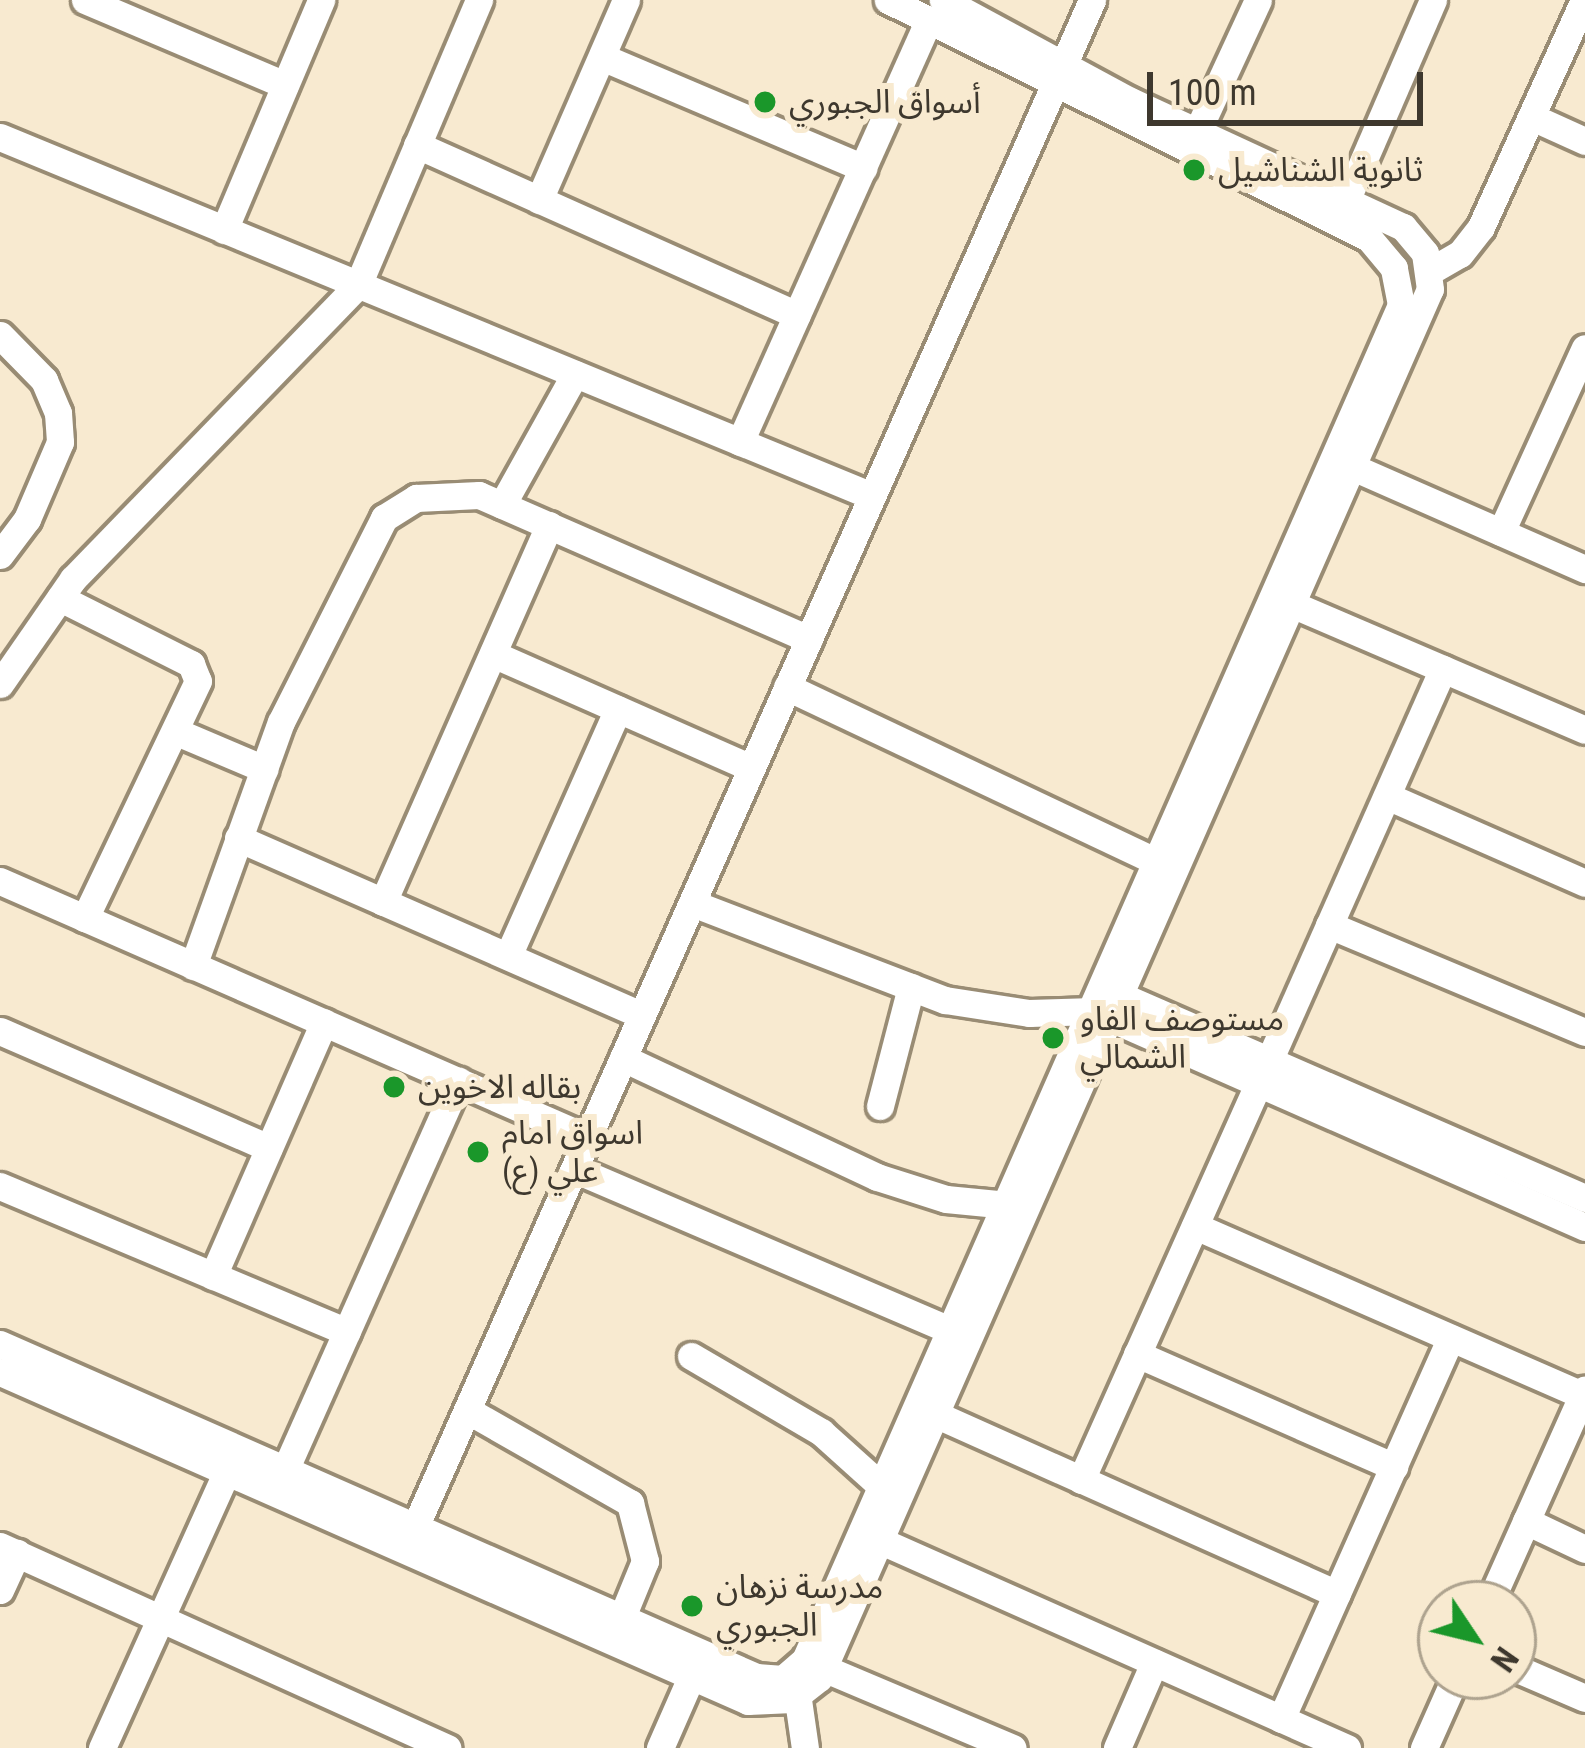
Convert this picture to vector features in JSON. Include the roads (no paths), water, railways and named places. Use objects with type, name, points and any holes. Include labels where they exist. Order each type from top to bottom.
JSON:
[{"type":"street","points":[[85,0],[285,85]]},
{"type":"street","points":[[224,230],[321,0]]},
{"type":"street","points":[[0,684],[60,598],[358,285],[479,0]]},
{"type":"street","points":[[539,200],[626,0]]},
{"type":"street","points":[[0,1372],[232,1460],[286,1468],[622,1617],[759,1704],[806,1674],[880,1541],[937,1415],[1108,1004],[1159,863],[1390,343],[1400,286],[1369,238],[936,10],[888,0]]},
{"type":"street","points":[[416,1526],[1092,0]]},
{"type":"street","points":[[1197,133],[1258,0]]},
{"type":"street","points":[[1346,201],[1433,0]]},
{"type":"street","points":[[1430,271],[1472,242],[1584,0]]},
{"type":"street","points":[[740,442],[936,10]]},
{"type":"street","points":[[602,57],[862,168]]},
{"type":"street","points":[[805,1748],[806,1674],[882,1487],[1008,1205],[1296,606],[1426,306],[1430,271],[1416,238],[1197,133],[1058,77]]},
{"type":"street","points":[[1532,116],[1585,141]]},
{"type":"street","points":[[0,137],[872,496]]},
{"type":"street","points":[[417,145],[797,315]]},
{"type":"street","points":[[0,334],[44,380],[58,412],[60,442],[27,519],[0,555]]},
{"type":"street","points":[[1501,532],[1585,348]]},
{"type":"street","points":[[502,505],[575,374]]},
{"type":"street","points":[[1357,469],[1585,569]]},
{"type":"street","points":[[193,966],[264,769],[384,518],[416,498],[446,493],[502,505],[809,639]]},
{"type":"street","points":[[383,902],[550,525]]},
{"type":"street","points":[[60,598],[191,664],[198,681],[178,732],[85,918]]},
{"type":"street","points":[[1296,606],[1585,730]]},
{"type":"street","points":[[493,654],[752,768]]},
{"type":"street","points":[[1081,1480],[1443,669]]},
{"type":"street","points":[[787,687],[1159,863]]},
{"type":"street","points":[[508,956],[619,709]]},
{"type":"street","points":[[178,732],[264,769]]},
{"type":"street","points":[[1387,796],[1585,883]]},
{"type":"street","points":[[238,838],[642,1015]]},
{"type":"street","points":[[0,881],[588,1138]]},
{"type":"street","points":[[692,903],[911,987],[991,1010],[1108,1004],[1264,1072],[1585,1198]]},
{"type":"street","points":[[1330,925],[1584,1029]]},
{"type":"street","points":[[880,1106],[911,987]]},
{"type":"street","points":[[214,1276],[324,1022]]},
{"type":"street","points":[[0,1031],[269,1148]]},
{"type":"street","points":[[623,1058],[877,1177],[946,1199],[1008,1205]]},
{"type":"street","points":[[1264,1072],[1585,1227]]},
{"type":"street","points":[[286,1468],[458,1081]]},
{"type":"street","points":[[574,1169],[952,1331]]},
{"type":"street","points":[[0,1186],[347,1332]]},
{"type":"street","points":[[1195,1226],[1583,1392],[1500,1580]]},
{"type":"street","points":[[1281,1719],[1451,1338]]},
{"type":"street","points":[[0,1344],[232,1460],[697,1664]]},
{"type":"street","points":[[1138,1354],[1394,1467]]},
{"type":"street","points":[[691,1356],[821,1432],[882,1487]]},
{"type":"street","points":[[467,1410],[630,1503],[645,1561],[622,1617]]},
{"type":"street","points":[[937,1415],[1337,1594]]},
{"type":"street","points":[[107,1746],[232,1460]]},
{"type":"street","points":[[1526,1521],[1585,1549]]},
{"type":"street","points":[[880,1541],[1347,1748]]},
{"type":"street","points":[[0,1590],[8,1550],[448,1748]]},
{"type":"street","points":[[1117,1748],[1154,1663]]},
{"type":"street","points":[[660,1748],[697,1664]]},
{"type":"street","points":[[806,1674],[966,1739],[1013,1748]]},
{"type":"street","points":[[1537,1677],[1585,1698]]},
{"type":"street","points":[[1424,1748],[1445,1700]]},
{"type":"place","name":"أسواق الجبوري","points":[[765,102]]},
{"type":"place","name":"ثانوية الشناشيل","points":[[1194,170]]},
{"type":"place","name":"مستوصف الفاو الشمالي","points":[[1053,1038]]},
{"type":"place","name":"بقاله الاخوين","points":[[394,1087]]},
{"type":"place","name":"اسواق امام علي (ع)","points":[[478,1152]]},
{"type":"place","name":"مدرسة نزهان الجبوري","points":[[692,1606]]}]
